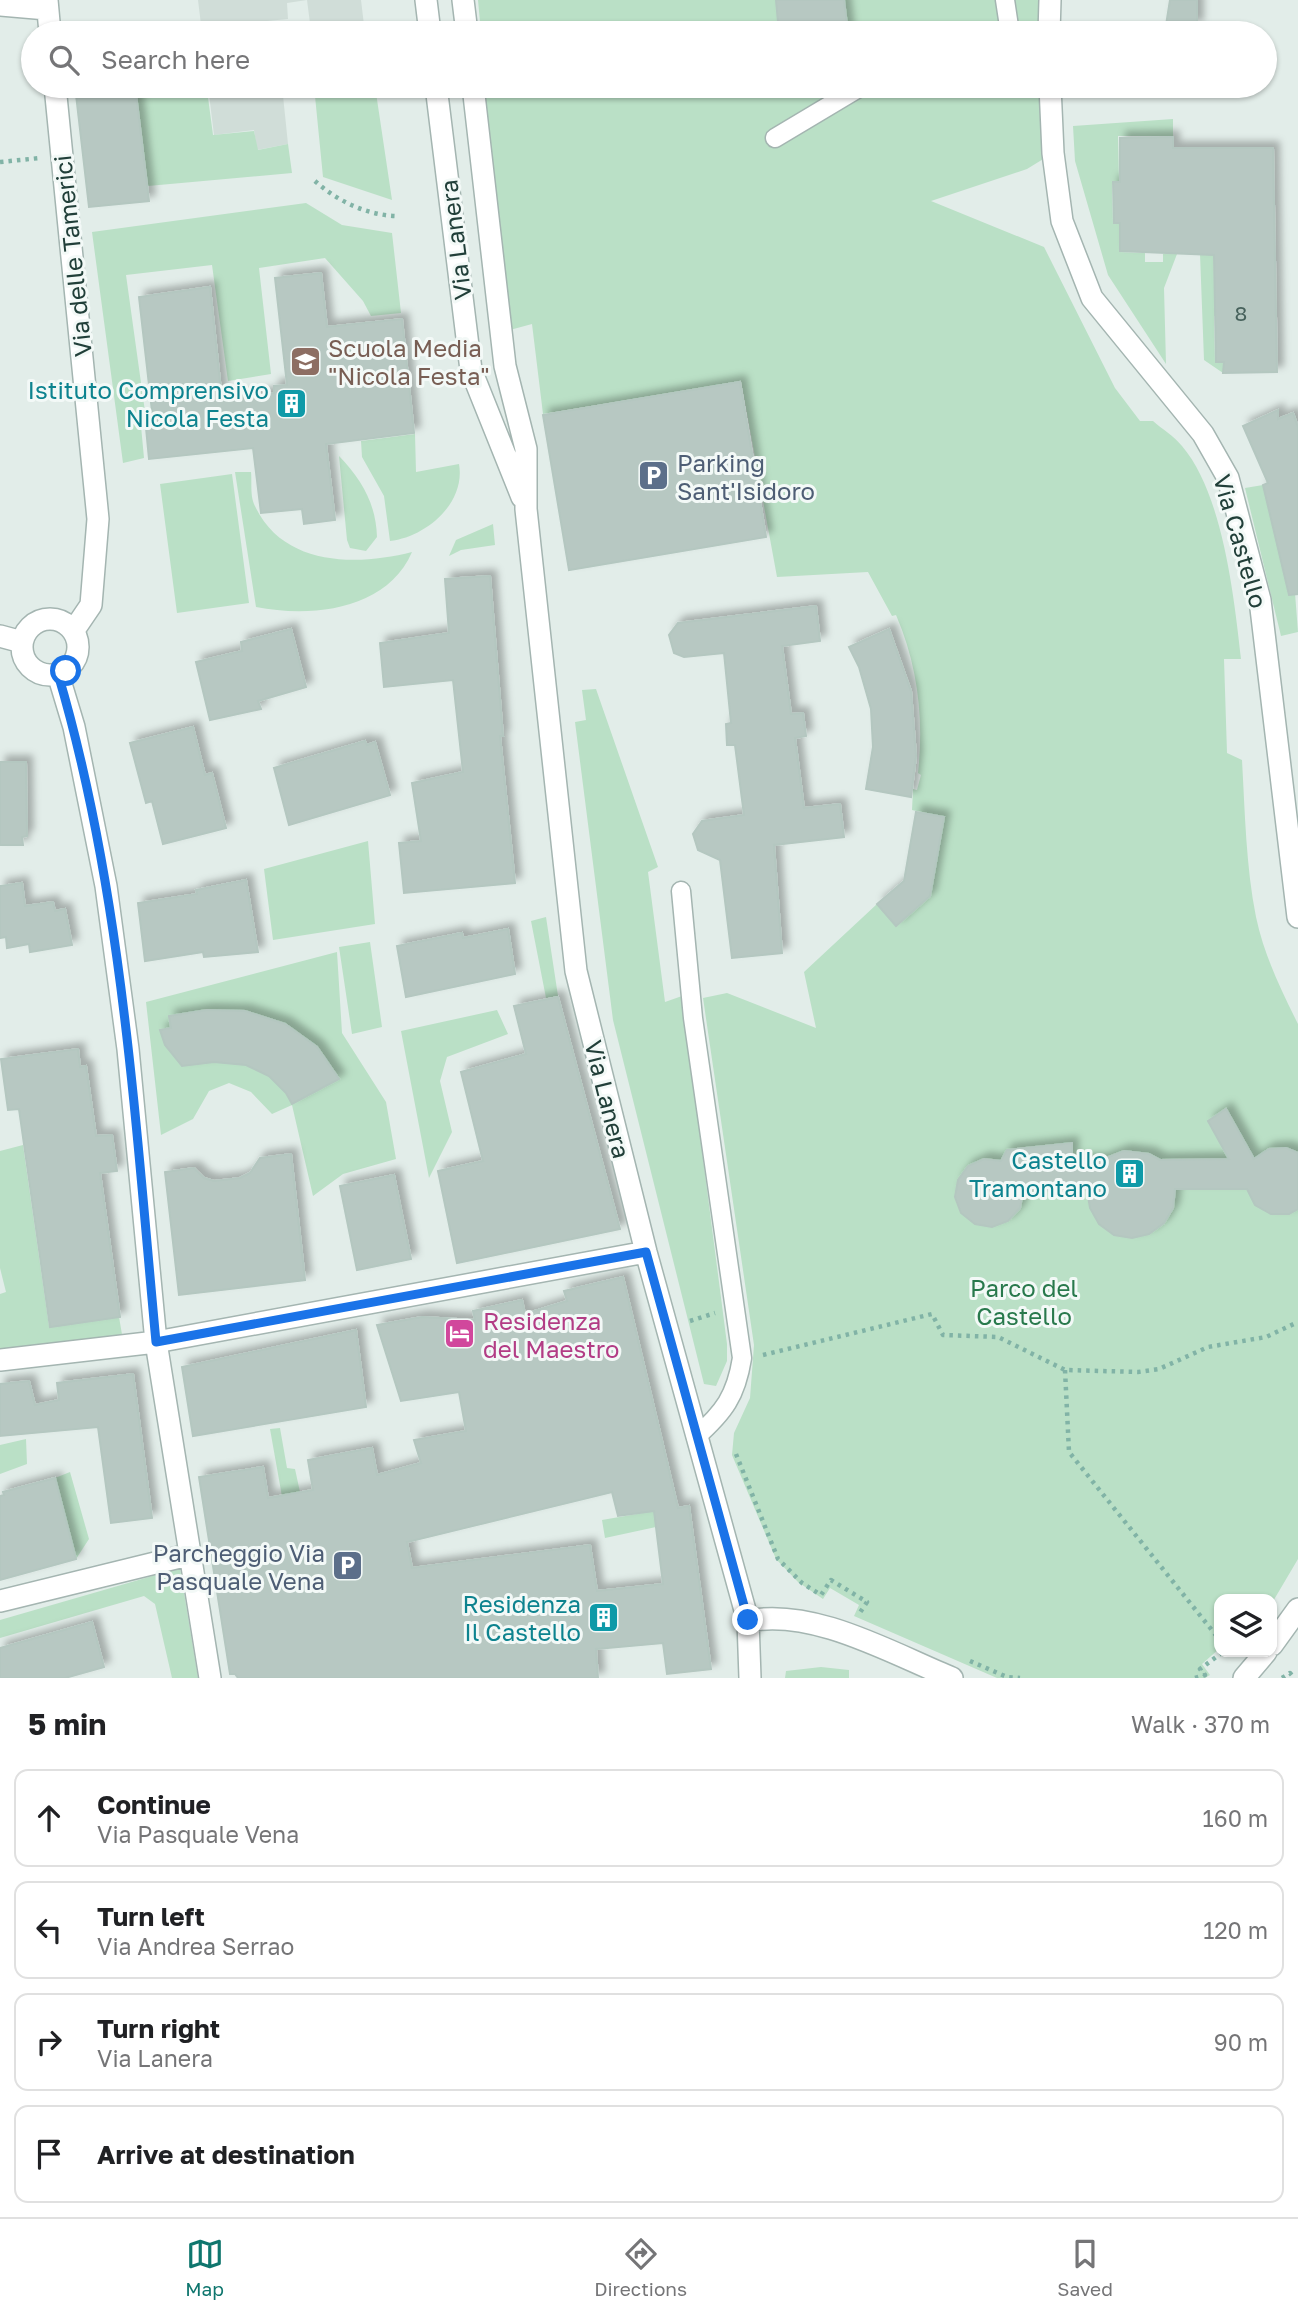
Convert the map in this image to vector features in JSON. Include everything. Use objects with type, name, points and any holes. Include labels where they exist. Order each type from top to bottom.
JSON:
[{"type":"street","points":[[426,0],[429,21]]},
{"type":"street","points":[[463,0],[466,21]]},
{"type":"street","points":[[1049,21],[1050,0]]},
{"type":"street","points":[[0,5],[47,4]]},
{"type":"street","name":"Via delle Tamerici","points":[[56,98],[98,519],[91,606],[74,630]]},
{"type":"street","name":"Via Lanera","points":[[437,98],[471,370],[526,509]]},
{"type":"street","name":"Via Lanera","points":[[474,98],[505,366],[526,449],[526,509],[576,971],[646,1252],[748,1620],[750,1678]]},
{"type":"street","name":"Via Castello","points":[[1051,98],[1062,221],[1092,298],[1203,434],[1228,478],[1260,600],[1298,917]]},
{"type":"street","points":[[40,620],[59,620],[74,630],[78,638],[78,656],[66,671],[58,674],[39,673],[31,668],[22,651],[22,642],[32,625],[40,620]]},
{"type":"street","points":[[0,636],[22,642]]},
{"type":"street","points":[[58,674],[74,727],[106,886],[128,1049],[156,1342],[210,1678]]},
{"type":"street","points":[[0,1360],[156,1342],[646,1252]]},
{"type":"street","points":[[0,1601],[192,1554]]},
{"type":"street","points":[[1277,1638],[1298,1609]]},
{"type":"street","points":[[748,1620],[771,1616],[799,1618],[952,1678]]},
{"type":"street","points":[[1244,1678],[1262,1657]]},
{"type":"lane","points":[[1005,0],[1008,21]]},
{"type":"lane","points":[[775,138],[842,98]]},
{"type":"lane","points":[[681,891],[693,1018],[742,1358],[738,1382],[723,1413],[696,1437]]},
{"type":"path","points":[[0,162],[62,156]]},
{"type":"path","points":[[315,181],[327,192],[363,210],[399,216]]},
{"type":"path","points":[[690,1321],[723,1311]]},
{"type":"path","points":[[764,1367],[763,1355],[932,1314],[943,1335],[998,1337],[1065,1370],[1138,1372],[1159,1369],[1208,1347],[1258,1339],[1298,1322]]},
{"type":"path","points":[[1065,1370],[1069,1452],[1214,1633]]},
{"type":"path","points":[[736,1454],[778,1559],[821,1595],[831,1580],[867,1602],[859,1615],[871,1620]]},
{"type":"path","points":[[957,1656],[1007,1677],[1020,1678]]},
{"type":"path","points":[[1195,1678],[1205,1675],[1200,1669],[1216,1657]]},
{"type":"path","points":[[1282,1678],[1290,1674],[1294,1678]]},
{"type":"shaded area","points":[[198,0],[307,0],[287,3],[288,19],[201,21]]},
{"type":"shaded area","points":[[307,0],[361,0],[364,21],[310,21]]},
{"type":"shaded area","points":[[209,98],[283,98],[288,144],[257,150],[254,130],[214,135]]},
{"type":"green space","points":[[478,0],[1047,0],[1048,21],[480,21]]},
{"type":"green space","points":[[137,98],[208,98],[213,135],[254,131],[258,150],[288,144],[292,173],[148,186]]},
{"type":"green space","points":[[315,98],[377,98],[392,200],[323,177]]},
{"type":"green space","name":"Parco del Castello","points":[[486,98],[1051,98],[1053,153],[1027,169],[931,201],[1044,247],[1115,388],[1140,421],[1153,421],[1179,442],[1196,466],[1208,491],[1230,577],[1241,659],[1224,659],[1227,753],[1242,760],[1248,859],[1259,931],[1298,1024],[1298,1559],[1277,1595],[1214,1594],[1214,1653],[1202,1664],[1210,1675],[1205,1678],[997,1678],[854,1616],[859,1605],[830,1588],[823,1599],[798,1582],[776,1559],[732,1455],[734,1433],[750,1398],[754,1345],[703,998],[727,993],[816,1028],[804,972],[877,904],[896,925],[930,896],[944,817],[912,810],[913,789],[917,790],[921,775],[918,773],[920,733],[914,673],[896,615],[892,616],[868,572],[777,577],[741,381],[543,414],[532,324],[506,331]]},
{"type":"green space","points":[[1173,119],[1173,136],[1118,136],[1119,181],[1112,181],[1113,224],[1119,224],[1119,252],[1145,253],[1145,262],[1163,262],[1163,254],[1177,254],[1164,288],[1166,364],[1108,275],[1075,161],[1073,126]]},
{"type":"green space","points":[[1196,148],[1213,148],[1214,289],[1222,316],[1214,316],[1215,362],[1223,363],[1223,373],[1204,360]]},
{"type":"green space","points":[[306,203],[342,225],[392,233],[401,313],[371,316],[363,301],[325,258],[259,268],[271,374],[228,381],[212,265],[126,275],[147,426],[141,426],[144,458],[123,463],[92,232]]},
{"type":"green space","points":[[415,434],[416,472],[459,464],[460,478],[450,504],[441,516],[417,533],[390,541],[384,496],[362,457],[361,441]]},
{"type":"green space","points":[[339,456],[361,483],[371,503],[377,537],[366,551],[350,548],[347,540]]},
{"type":"green space","points":[[235,472],[251,472],[254,504],[267,525],[283,540],[302,551],[345,560],[391,557],[412,552],[400,571],[385,587],[366,598],[323,610],[256,607]]},
{"type":"green space","points":[[232,474],[249,603],[177,613],[160,484]]},
{"type":"green space","points":[[1263,485],[1286,581],[1294,580],[1298,632],[1281,636],[1245,488]]},
{"type":"green space","points":[[493,524],[495,545],[461,550],[449,556],[456,540]]},
{"type":"green space","points":[[596,689],[658,867],[648,872],[665,1002],[682,996],[727,1344],[727,1361],[716,1386],[704,1384],[613,1020],[575,722],[586,720],[582,690]]},
{"type":"green space","points":[[368,841],[375,924],[273,940],[264,869]]},
{"type":"green space","points":[[546,917],[558,996],[546,998],[531,921]]},
{"type":"green space","points":[[370,942],[382,1027],[352,1034],[339,947]]},
{"type":"green space","points":[[337,952],[342,1033],[386,1102],[396,1159],[343,1174],[313,1196],[292,1105],[272,1114],[251,1092],[229,1083],[209,1091],[193,1119],[161,1135],[146,1002]]},
{"type":"green space","points":[[497,1010],[508,1034],[447,1057],[440,1081],[452,1132],[429,1178],[401,1031]]},
{"type":"green space","points":[[23,1145],[49,1326],[119,1317],[124,1346],[0,1360],[0,1294],[6,1292],[0,1268],[0,1151]]},
{"type":"green space","points":[[280,1428],[287,1468],[295,1469],[300,1492],[289,1536],[270,1429]]},
{"type":"green space","points":[[26,1439],[27,1464],[0,1474],[0,1445]]},
{"type":"green space","points":[[70,1472],[89,1539],[76,1559],[55,1478]]},
{"type":"green space","points":[[654,1511],[656,1527],[605,1538],[602,1520]]},
{"type":"green space","points":[[180,1568],[198,1678],[172,1678],[155,1604],[144,1596],[0,1638],[0,1620]]},
{"type":"green space","points":[[821,1667],[849,1670],[849,1678],[785,1678],[786,1671]]},
{"type":"building","points":[[776,0],[844,0],[847,21],[778,21]]},
{"type":"building","points":[[1170,0],[1197,0],[1197,21],[1167,21]]},
{"type":"building","points":[[76,98],[136,98],[149,201],[89,207]]},
{"type":"building","points":[[1173,137],[1173,148],[1273,148],[1277,372],[1223,373],[1224,362],[1216,362],[1214,255],[1120,251],[1120,223],[1114,223],[1113,182],[1120,182],[1120,138]]},
{"type":"building","points":[[321,273],[327,327],[402,319],[414,433],[326,444],[335,520],[304,524],[302,509],[261,513],[253,448],[149,459],[146,428],[154,429],[139,297],[210,287],[222,400],[274,393],[274,386],[287,385],[275,278]]},
{"type":"building","name":"Parking Sant'Isidoro","points":[[740,382],[766,537],[569,570],[543,415]]},
{"type":"building","points":[[1278,410],[1278,419],[1293,413],[1298,427],[1298,594],[1289,595],[1263,485],[1268,483],[1243,426]]},
{"type":"building","points":[[490,576],[503,736],[500,736],[515,883],[404,893],[399,843],[421,841],[412,783],[463,772],[453,680],[384,687],[380,643],[449,633],[445,579]]},
{"type":"building","points":[[816,606],[820,641],[782,646],[791,714],[803,713],[806,736],[795,738],[804,808],[840,804],[844,837],[774,845],[782,953],[732,958],[720,860],[698,850],[693,834],[702,821],[744,815],[735,745],[727,745],[726,724],[731,723],[724,653],[684,657],[674,653],[669,635],[678,623]]},
{"type":"building","points":[[291,629],[306,687],[258,701],[261,709],[210,720],[196,662],[242,651],[241,642]]},
{"type":"building","points":[[889,629],[911,691],[916,756],[911,797],[866,789],[873,747],[871,709],[859,667],[849,647]]},
{"type":"building","points":[[193,727],[205,775],[212,773],[226,828],[163,844],[152,801],[146,803],[130,743]]},
{"type":"building","points":[[365,741],[367,745],[375,742],[390,795],[289,825],[274,768]]},
{"type":"building","points":[[0,762],[26,762],[27,836],[22,837],[23,845],[0,845]]},
{"type":"building","points":[[916,812],[944,817],[930,896],[896,926],[877,904],[904,881]]},
{"type":"building","points":[[246,880],[258,952],[204,957],[203,952],[145,961],[138,903],[197,894],[196,890]]},
{"type":"building","points":[[22,883],[25,906],[53,902],[55,911],[65,909],[72,945],[30,952],[29,944],[7,948],[6,937],[0,938],[0,886]]},
{"type":"building","points":[[508,929],[515,974],[406,997],[397,946],[462,933],[463,938]]},
{"type":"building","points":[[558,997],[620,1229],[457,1263],[438,1171],[483,1161],[461,1072],[526,1054],[514,1006]]},
{"type":"building","points":[[207,1010],[245,1011],[285,1024],[317,1047],[339,1079],[292,1104],[286,1093],[269,1076],[246,1065],[214,1062],[182,1066],[165,1045],[160,1030],[171,1028],[169,1016]]},
{"type":"building","points":[[78,1049],[80,1067],[86,1066],[96,1136],[112,1135],[117,1171],[100,1173],[120,1317],[50,1327],[19,1109],[8,1110],[1,1059]]},
{"type":"building","name":"Castello Tramontano","points":[[1226,1109],[1254,1159],[1269,1149],[1286,1148],[1298,1153],[1298,1209],[1289,1214],[1271,1214],[1255,1205],[1247,1189],[1175,1189],[1173,1208],[1164,1223],[1149,1234],[1132,1238],[1114,1235],[1099,1224],[1090,1208],[1087,1190],[1023,1191],[1020,1208],[1008,1221],[992,1227],[975,1224],[961,1213],[955,1197],[958,1180],[968,1166],[984,1159],[1001,1161],[1007,1150],[1072,1143],[1072,1160],[1101,1160],[1124,1151],[1149,1154],[1160,1160],[1229,1159],[1208,1121]]},
{"type":"building","points":[[291,1154],[305,1280],[179,1295],[165,1172],[194,1168],[204,1178],[214,1181],[240,1178],[250,1173],[260,1158]]},
{"type":"building","points":[[394,1175],[411,1259],[357,1270],[340,1186]]},
{"type":"building","points":[[623,1277],[678,1508],[689,1506],[711,1669],[667,1674],[663,1643],[596,1649],[598,1678],[238,1678],[235,1674],[230,1674],[199,1477],[263,1467],[268,1498],[313,1490],[308,1460],[372,1448],[377,1475],[421,1463],[414,1440],[466,1431],[459,1392],[401,1401],[377,1325],[422,1317],[475,1320],[473,1311],[522,1300],[525,1314],[567,1301],[564,1291]],"holes":[[[612,1492],[618,1516],[654,1511],[663,1584],[597,1591],[590,1545],[412,1568],[407,1542]]]},
{"type":"building","points":[[356,1330],[366,1407],[193,1436],[182,1367]]},
{"type":"building","points":[[133,1374],[152,1518],[111,1523],[98,1427],[0,1436],[0,1384],[29,1381],[35,1405],[59,1400],[57,1383]]},
{"type":"building","points":[[55,1478],[76,1559],[0,1580],[0,1496],[4,1495],[3,1492]]},
{"type":"building","points":[[92,1622],[104,1667],[65,1678],[0,1678],[0,1648]]},
{"type":"place","name":"Scuola Media \"Nicola Festa\"","points":[[305,361]]},
{"type":"place","name":"Istituto Comprensivo Nicola Festa","points":[[292,403]]},
{"type":"place","name":"Parking Sant'Isidoro","points":[[654,476]]},
{"type":"place","name":"Castello Tramontano","points":[[1130,1173]]},
{"type":"place","name":"Residenza del Maestro","points":[[460,1334]]},
{"type":"place","name":"Parcheggio Via Pasquale Vena","points":[[348,1566]]},
{"type":"place","name":"Residenza Il Castello","points":[[604,1617]]},
{"type":"route","points":[[66,671],[58,674],[74,727],[106,886],[128,1049],[156,1342],[646,1252],[748,1620]]}]
